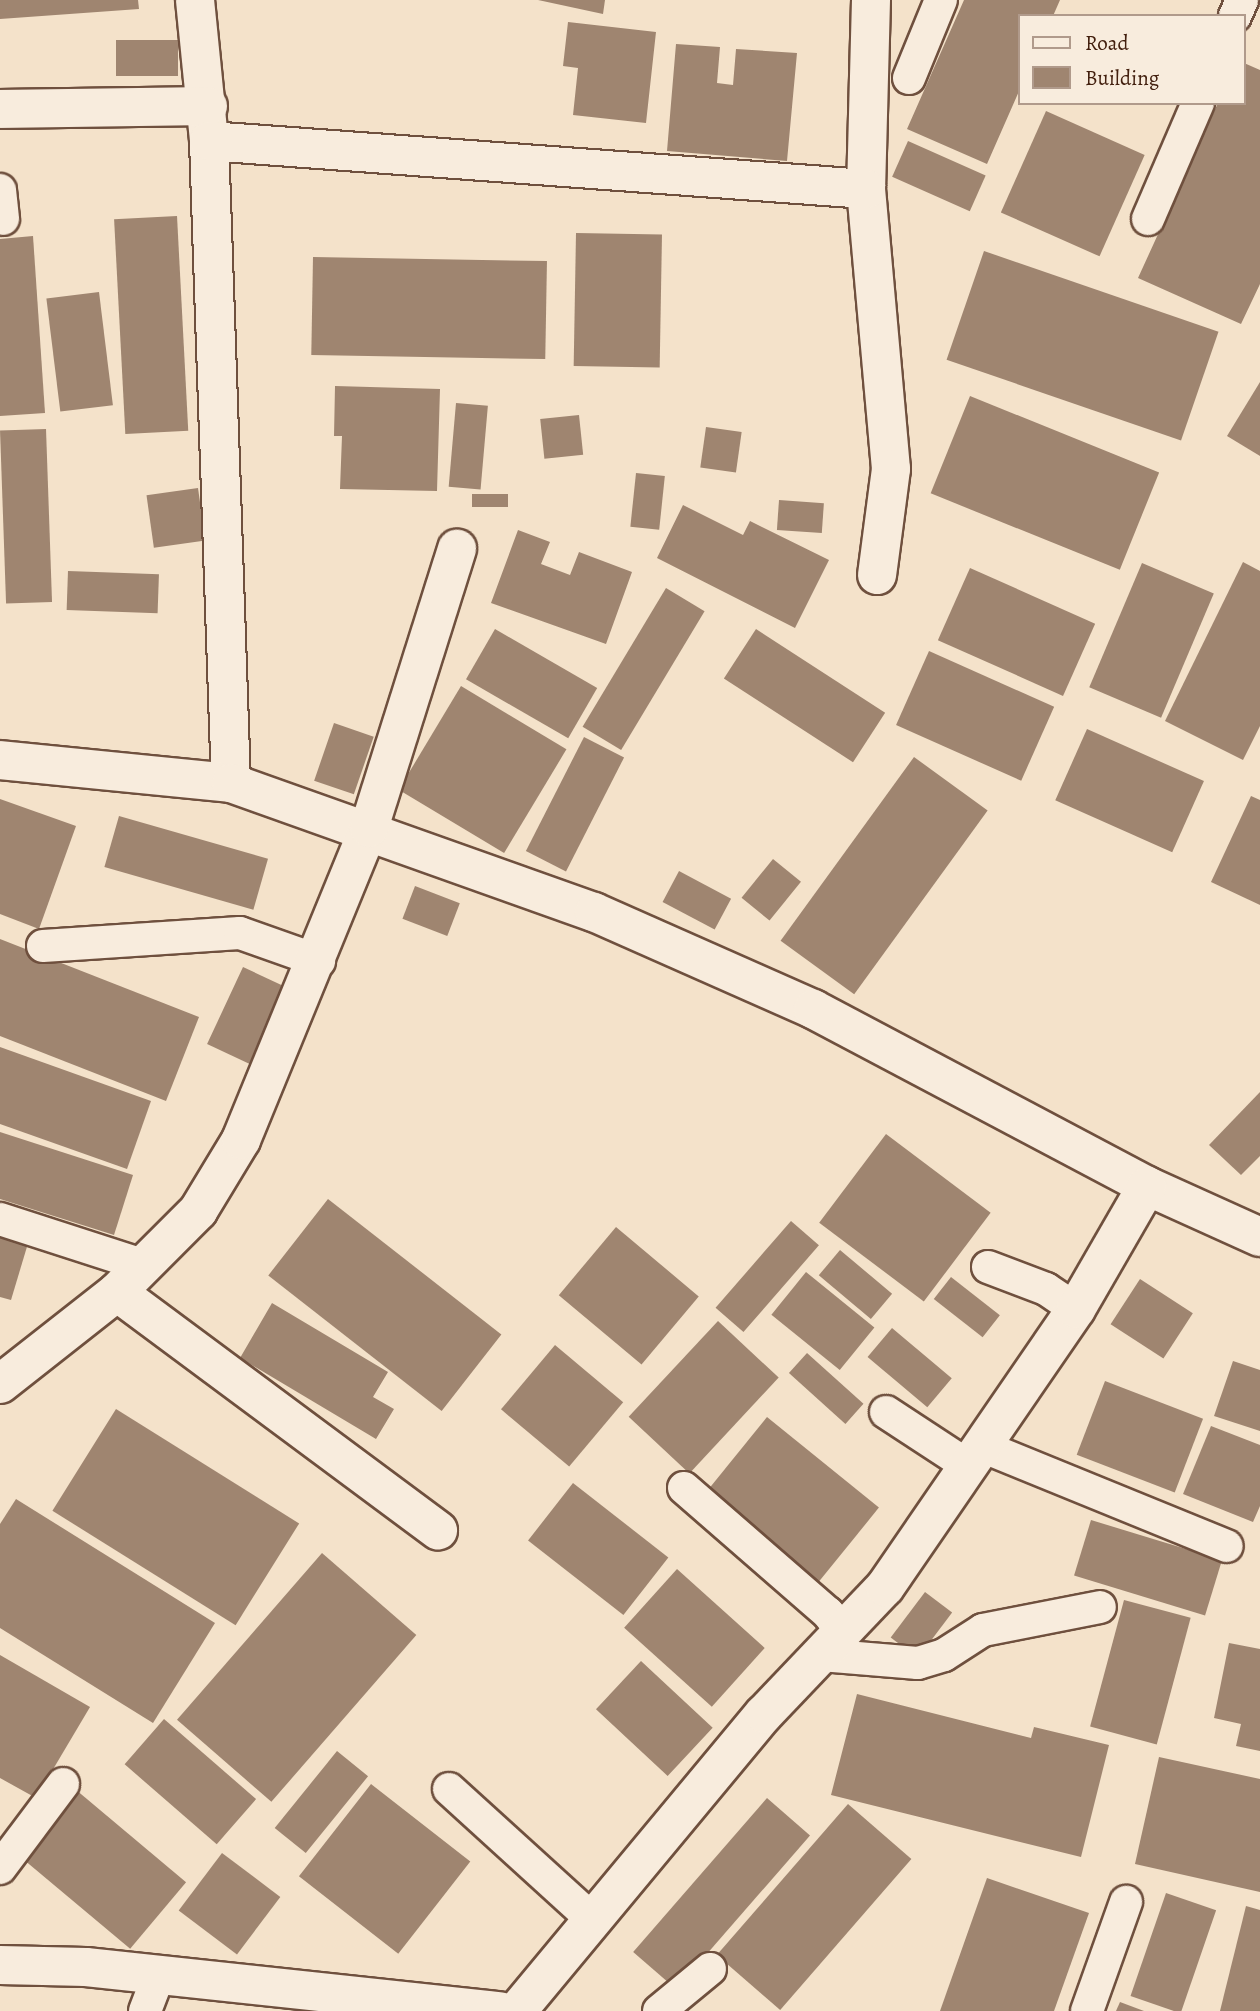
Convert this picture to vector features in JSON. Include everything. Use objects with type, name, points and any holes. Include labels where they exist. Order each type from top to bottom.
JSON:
[{"type":"street","points":[[195,0],[208,123],[231,783]]},
{"type":"street","points":[[871,0],[866,189],[891,469],[877,575]]},
{"type":"street","points":[[0,109],[208,123],[866,189]]},
{"type":"street","points":[[0,1384],[129,1278],[198,1211],[241,1140],[319,961],[369,828],[457,549]]},
{"type":"street","points":[[0,760],[231,783],[369,828],[594,912],[813,1009],[1147,1186],[1260,1236]]},
{"type":"street","points":[[517,2011],[764,1714],[885,1587],[977,1457],[1076,1309],[1147,1186]]},
{"type":"street","points":[[129,1278],[438,1530]]},
{"type":"street","points":[[0,1965],[159,1975],[408,2006],[501,2011]]},
{"type":"lane","points":[[909,78],[941,0]]},
{"type":"lane","points":[[1148,219],[1197,105]]},
{"type":"lane","points":[[43,946],[240,933],[319,961]]},
{"type":"lane","points":[[0,1219],[129,1278]]},
{"type":"lane","points":[[988,1267],[1046,1289],[1076,1309]]},
{"type":"lane","points":[[886,1412],[977,1457],[1227,1546]]},
{"type":"lane","points":[[684,1488],[828,1613],[831,1644],[919,1663],[944,1656],[983,1630],[1100,1607]]},
{"type":"lane","points":[[0,1868],[63,1784]]},
{"type":"lane","points":[[449,1789],[594,1921]]},
{"type":"lane","points":[[1087,2011],[1126,1902]]},
{"type":"lane","points":[[659,2011],[710,1969]]},
{"type":"lane","points":[[145,2011],[159,1975]]},
{"type":"building","points":[[0,0],[138,0],[139,9],[0,19]]},
{"type":"building","points":[[538,0],[605,0],[603,14]]},
{"type":"building","points":[[964,0],[1060,0],[1054,14],[1018,14],[1018,94],[987,164],[907,129]]},
{"type":"building","points":[[568,22],[656,32],[646,123],[573,115],[578,68],[563,66]]},
{"type":"building","points":[[116,40],[178,40],[178,76],[116,76]]},
{"type":"building","points":[[676,44],[720,47],[717,83],[733,85],[736,49],[797,53],[787,161],[667,151]]},
{"type":"building","points":[[1246,64],[1260,70],[1260,284],[1241,324],[1138,278],[1217,105],[1246,105]]},
{"type":"building","points":[[1046,111],[1145,155],[1100,256],[1001,212]]},
{"type":"building","points":[[908,141],[986,176],[970,211],[892,177]]},
{"type":"building","points":[[177,216],[188,431],[125,434],[114,219]]},
{"type":"building","points":[[576,233],[662,235],[660,367],[574,366]]},
{"type":"building","points":[[33,236],[45,413],[0,416],[0,239]]},
{"type":"building","points":[[984,251],[1218,332],[1181,440],[947,360]]},
{"type":"building","points":[[313,257],[547,261],[545,359],[311,355]]},
{"type":"building","points":[[99,292],[113,405],[60,412],[46,298]]},
{"type":"building","points":[[1260,382],[1260,456],[1227,436]]},
{"type":"building","points":[[335,386],[440,389],[437,491],[340,489],[342,436],[334,436]]},
{"type":"building","points":[[970,396],[1159,472],[1120,570],[931,493]]},
{"type":"building","points":[[456,403],[488,406],[481,489],[449,487]]},
{"type":"building","points":[[579,415],[583,455],[544,459],[540,419]]},
{"type":"building","points":[[706,427],[742,432],[736,473],[700,468]]},
{"type":"building","points":[[46,429],[52,602],[6,603],[0,431]]},
{"type":"building","points":[[636,473],[665,476],[659,530],[630,527]]},
{"type":"building","points":[[198,488],[205,540],[154,548],[147,495]]},
{"type":"building","points":[[472,494],[508,494],[508,507],[472,507]]},
{"type":"building","points":[[779,500],[824,503],[822,533],[777,530]]},
{"type":"building","points":[[683,505],[743,535],[750,521],[829,560],[795,628],[657,558]]},
{"type":"building","points":[[518,530],[550,542],[541,564],[570,575],[579,552],[632,572],[606,644],[491,603]]},
{"type":"building","points":[[1243,562],[1260,571],[1260,726],[1243,760],[1165,721]]},
{"type":"building","points":[[1142,563],[1214,593],[1161,718],[1089,687]]},
{"type":"building","points":[[970,568],[1095,624],[1063,696],[938,640]]},
{"type":"building","points":[[68,571],[159,574],[158,613],[67,610]]},
{"type":"building","points":[[666,588],[705,611],[621,750],[583,727]]},
{"type":"building","points":[[495,629],[597,688],[568,738],[466,679]]},
{"type":"building","points":[[756,629],[885,713],[853,762],[724,678]]},
{"type":"building","points":[[929,651],[1054,707],[1021,781],[896,725]]},
{"type":"building","points":[[461,686],[566,749],[504,853],[399,790]]},
{"type":"building","points":[[334,723],[374,737],[354,794],[314,781]]},
{"type":"building","points":[[1087,729],[1204,781],[1172,852],[1055,800]]},
{"type":"building","points":[[584,737],[624,757],[566,871],[526,851]]},
{"type":"building","points":[[914,757],[988,810],[854,994],[781,941]]},
{"type":"building","points":[[1251,796],[1260,800],[1260,905],[1211,882]]},
{"type":"building","points":[[0,799],[76,826],[39,929],[0,914]]},
{"type":"building","points":[[119,816],[268,859],[253,910],[104,867]]},
{"type":"building","points":[[773,859],[801,882],[770,921],[742,898]]},
{"type":"building","points":[[679,871],[731,899],[715,930],[663,902]]},
{"type":"building","points":[[415,886],[460,903],[447,936],[402,919]]},
{"type":"building","points":[[0,939],[199,1017],[166,1101],[0,1036]]},
{"type":"building","points":[[243,967],[288,988],[252,1065],[207,1044]]},
{"type":"building","points":[[0,1047],[151,1101],[127,1169],[0,1124]]},
{"type":"building","points":[[1260,1092],[1260,1156],[1241,1175],[1209,1145]]},
{"type":"building","points":[[0,1132],[133,1175],[114,1235],[0,1199]]},
{"type":"building","points":[[886,1134],[991,1213],[924,1301],[819,1223]]},
{"type":"building","points":[[328,1199],[501,1334],[442,1411],[268,1275]]},
{"type":"building","points":[[791,1221],[819,1245],[743,1332],[716,1308]]},
{"type":"building","points":[[616,1227],[699,1296],[642,1365],[559,1295]]},
{"type":"building","points":[[0,1231],[29,1240],[11,1300],[0,1297]]},
{"type":"building","points":[[840,1250],[892,1294],[871,1319],[819,1275]]},
{"type":"building","points":[[806,1272],[874,1327],[840,1370],[771,1315]]},
{"type":"building","points":[[951,1277],[1000,1315],[983,1337],[934,1299]]},
{"type":"building","points":[[1140,1279],[1193,1313],[1163,1359],[1111,1324]]},
{"type":"building","points":[[272,1303],[388,1372],[373,1397],[394,1409],[376,1439],[240,1358]]},
{"type":"building","points":[[718,1321],[779,1378],[689,1473],[629,1417]]},
{"type":"building","points":[[892,1328],[952,1378],[927,1407],[868,1357]]},
{"type":"building","points":[[555,1345],[623,1402],[569,1467],[501,1409]]},
{"type":"building","points":[[807,1353],[863,1404],[845,1424],[789,1373]]},
{"type":"building","points":[[1233,1361],[1260,1370],[1260,1431],[1214,1416]]},
{"type":"building","points":[[1105,1381],[1203,1419],[1175,1492],[1077,1455]]},
{"type":"building","points":[[116,1409],[299,1523],[236,1625],[52,1511]]},
{"type":"building","points":[[767,1417],[879,1508],[815,1586],[703,1495]]},
{"type":"building","points":[[1211,1426],[1260,1445],[1260,1506],[1253,1522],[1183,1494]]},
{"type":"building","points":[[573,1483],[668,1557],[623,1615],[528,1541]]},
{"type":"building","points":[[16,1499],[215,1623],[153,1723],[0,1628],[0,1524]]},
{"type":"building","points":[[1091,1520],[1222,1560],[1205,1616],[1074,1575]]},
{"type":"building","points":[[322,1553],[416,1635],[271,1802],[177,1720]]},
{"type":"building","points":[[677,1569],[765,1648],[712,1707],[624,1628]]},
{"type":"building","points":[[925,1592],[952,1612],[918,1658],[891,1638]]},
{"type":"building","points":[[1124,1600],[1191,1618],[1157,1744],[1090,1727]]},
{"type":"building","points":[[1229,1643],[1260,1649],[1260,1751],[1236,1746],[1241,1724],[1214,1718]]},
{"type":"building","points":[[0,1655],[90,1707],[36,1798],[0,1778]]},
{"type":"building","points":[[641,1661],[713,1728],[668,1776],[596,1709]]},
{"type":"building","points":[[857,1694],[1031,1738],[1034,1727],[1109,1745],[1081,1857],[831,1795]]},
{"type":"building","points":[[164,1719],[256,1799],[217,1844],[125,1764]]},
{"type":"building","points":[[337,1751],[368,1776],[306,1853],[275,1828]]},
{"type":"building","points":[[1159,1757],[1260,1779],[1260,1892],[1135,1864]]},
{"type":"building","points":[[371,1784],[470,1862],[398,1954],[299,1876]]},
{"type":"building","points":[[75,1789],[186,1882],[130,1949],[19,1856]]},
{"type":"building","points":[[767,1798],[810,1835],[676,1989],[633,1952]]},
{"type":"building","points":[[848,1804],[911,1859],[780,2010],[717,1955]]},
{"type":"building","points":[[222,1853],[280,1897],[237,1954],[179,1911]]},
{"type":"building","points":[[987,1878],[1089,1913],[1054,2011],[940,2011]]},
{"type":"building","points":[[1166,1893],[1216,1910],[1181,2011],[1174,2011],[1131,1996]]},
{"type":"building","points":[[1246,1906],[1260,1910],[1260,2011],[1220,2011]]},
{"type":"building","points":[[1120,2002],[1144,2011],[1116,2011]]}]
